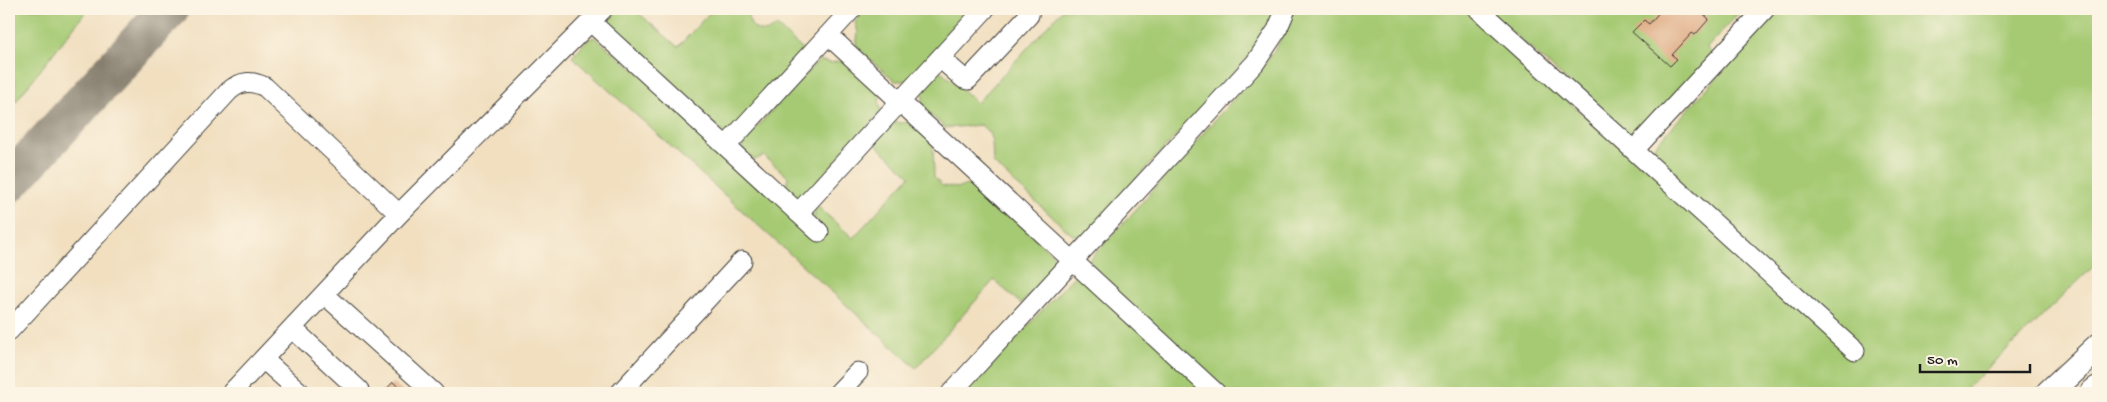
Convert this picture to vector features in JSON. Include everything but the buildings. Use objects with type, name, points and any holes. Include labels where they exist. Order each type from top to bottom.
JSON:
[{"type":"highway","points":[[2049,393],[2098,347]]},
{"type":"highway","points":[[2093,393],[2098,388]]},
{"type":"lane","points":[[726,146],[852,9]]},
{"type":"lane","points":[[798,213],[985,9]]},
{"type":"lane","points":[[940,58],[964,80],[968,80],[1029,15],[1030,9]]},
{"type":"lane","points":[[951,393],[1255,63],[1277,30],[1286,9]]},
{"type":"lane","points":[[1478,9],[1854,351]]},
{"type":"lane","points":[[1634,150],[1765,9]]},
{"type":"lane","points":[[231,393],[399,214],[597,15],[726,146],[819,232]]},
{"type":"lane","points":[[828,35],[1216,393]]},
{"type":"lane","points":[[9,331],[229,91],[237,85],[246,82],[256,83],[265,87],[399,214]]},
{"type":"lane","points":[[620,393],[742,261]]},
{"type":"lane","points":[[324,294],[434,393]]},
{"type":"lane","points":[[292,328],[359,390]]},
{"type":"lane","points":[[263,359],[301,393]]},
{"type":"lane","points":[[838,393],[858,372]]},
{"type":"green space","points":[[9,9],[88,9],[9,110]]},
{"type":"green space","points":[[619,9],[634,9],[678,47],[713,9],[749,9],[749,21],[752,26],[761,31],[766,31],[772,30],[777,26],[805,52],[727,136],[607,25],[609,19]]},
{"type":"green space","points":[[866,9],[976,9],[911,81],[895,81],[856,47],[858,32],[855,22]]},
{"type":"green space","points":[[1063,9],[1275,9],[1265,34],[1255,50],[1084,236],[1071,234],[993,163],[992,141],[989,133],[981,125],[945,128],[922,107],[923,97],[920,92],[941,71],[977,103]]},
{"type":"green space","points":[[1293,9],[1466,9],[1638,164],[1780,9],[2098,9],[2098,262],[1962,393],[965,393],[1130,216],[1268,60],[1283,36]]},
{"type":"green space","points":[[1486,9],[1742,9],[1707,48],[1714,55],[1639,134],[1627,134]]},
{"type":"green space","points":[[594,37],[816,217],[814,212],[817,206],[853,238],[910,176],[874,143],[894,122],[910,121],[933,144],[934,177],[942,186],[959,188],[975,182],[1052,254],[1055,258],[1051,272],[1021,304],[994,280],[916,368],[572,57],[587,40]]},
{"type":"green space","points":[[819,60],[831,63],[843,60],[881,95],[879,101],[881,112],[802,198],[796,198],[792,197],[785,190],[788,177],[764,156],[754,160],[742,151],[743,142]]},
{"type":"taxiway","points":[[9,183],[169,9]]}]
